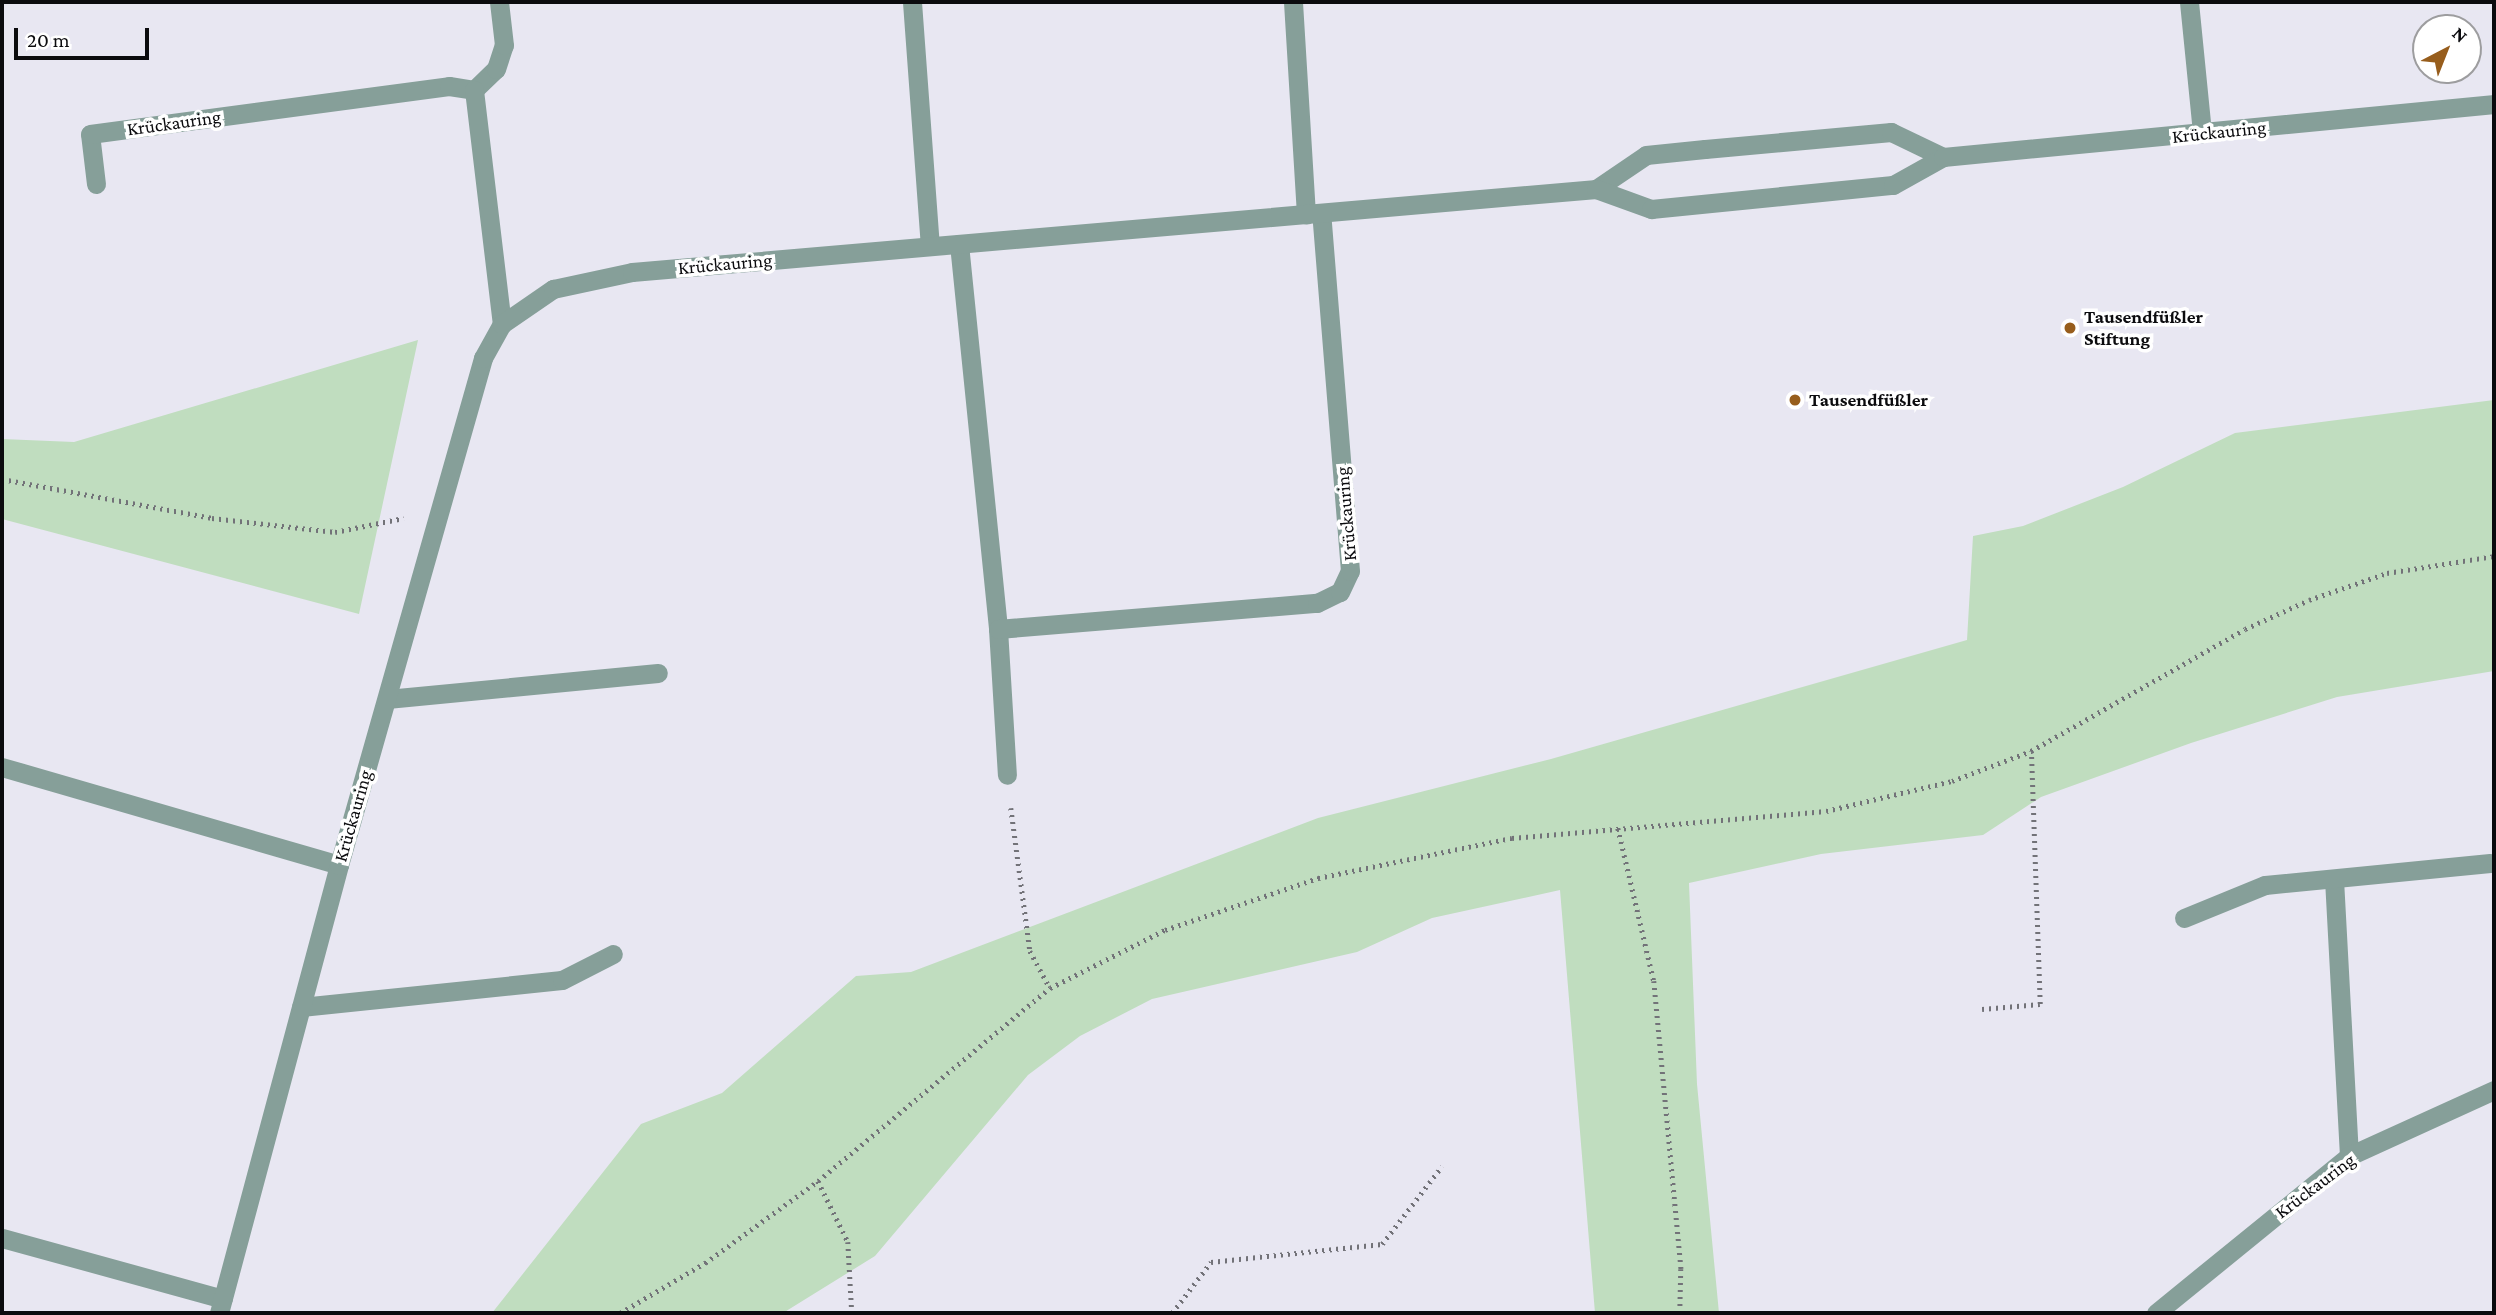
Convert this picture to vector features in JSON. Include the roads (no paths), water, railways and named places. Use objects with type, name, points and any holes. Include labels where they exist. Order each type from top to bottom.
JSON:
[{"type":"street","points":[[499,2],[504,46],[496,69],[474,90],[502,324]]},
{"type":"street","points":[[912,2],[930,245]]},
{"type":"street","points":[[1293,2],[1314,215]]},
{"type":"street","points":[[2189,2],[2202,133]]},
{"type":"street","name":"Krückauring","points":[[96,184],[90,134],[449,86],[474,90]]},
{"type":"street","name":"Krückauring","points":[[221,1306],[339,865],[439,505],[483,358],[502,324],[553,289],[632,272],[1596,189],[1651,209],[1893,185],[1943,158],[2494,104]]},
{"type":"street","name":"Krückauring","points":[[1596,189],[1646,155],[1891,132],[1943,158]]},
{"type":"street","name":"Krückauring","points":[[998,629],[1317,603],[1340,592],[1350,570],[1314,215]]},
{"type":"street","points":[[959,244],[998,629],[1007,775]]},
{"type":"street","points":[[387,699],[657,673]]},
{"type":"street","points":[[2,767],[339,865]]},
{"type":"street","points":[[2184,918],[2266,885],[2490,863]]},
{"type":"street","points":[[2334,879],[2349,1156]]},
{"type":"street","points":[[301,1007],[562,979],[613,954]]},
{"type":"street","name":"Krückauring","points":[[2156,1313],[2349,1156],[2494,1090]]},
{"type":"street","points":[[2,1238],[221,1306]]},
{"type":"place","name":"Tausendfüßler Stiftung","points":[[2070,328]]},
{"type":"place","name":"Tausendfüßler","points":[[1795,400]]}]
